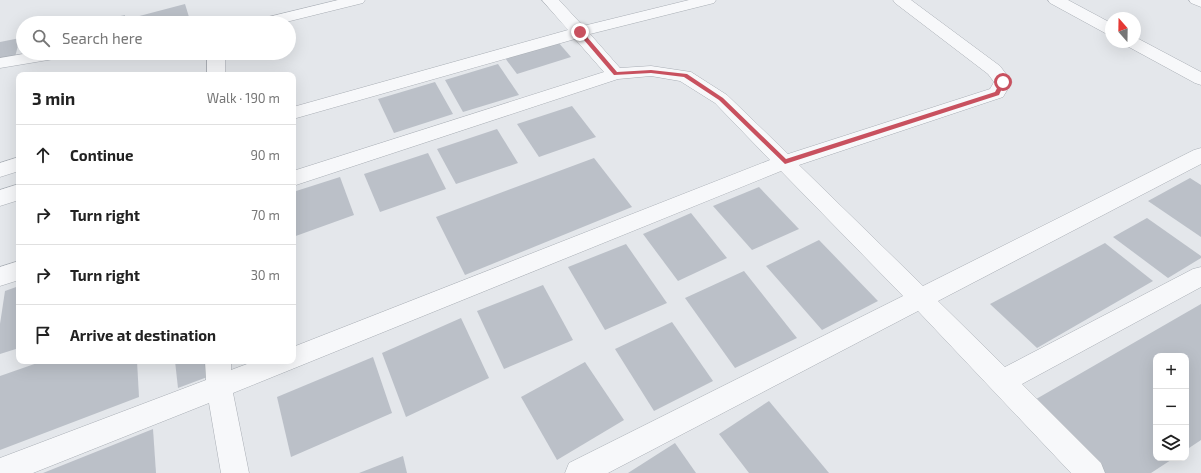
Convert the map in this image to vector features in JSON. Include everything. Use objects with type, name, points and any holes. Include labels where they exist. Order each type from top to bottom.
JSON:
[{"type":"street","points":[[291,16],[357,0]]},
{"type":"street","points":[[550,0],[616,74]]},
{"type":"street","points":[[296,112],[580,32],[708,0]]},
{"type":"street","points":[[296,357],[785,162],[997,93],[1003,82],[994,70],[901,0]]},
{"type":"street","points":[[1056,0],[1105,27]]},
{"type":"street","points":[[1197,0],[1201,2]]},
{"type":"street","points":[[1141,46],[1201,78]]},
{"type":"street","points":[[0,63],[18,60]]},
{"type":"street","points":[[216,60],[216,72]]},
{"type":"street","points":[[296,178],[616,74],[651,71],[685,76],[721,99],[921,299],[1091,473]]},
{"type":"street","points":[[579,473],[1201,155]]},
{"type":"street","points":[[0,170],[16,165]]},
{"type":"street","points":[[0,198],[16,193]]},
{"type":"street","points":[[0,276],[16,271]]},
{"type":"street","points":[[1002,382],[1201,276]]},
{"type":"street","points":[[218,364],[219,387],[235,473]]},
{"type":"street","points":[[0,472],[277,364]]},
{"type":"building","points":[[185,4],[189,16],[139,16]]},
{"type":"building","points":[[16,39],[15,57],[0,60],[0,42]]},
{"type":"building","points":[[558,42],[571,57],[517,74],[505,58]]},
{"type":"building","points":[[498,64],[519,95],[463,112],[445,80]]},
{"type":"building","points":[[435,82],[453,114],[394,133],[378,99]]},
{"type":"building","points":[[572,106],[596,137],[539,157],[517,124]]},
{"type":"building","points":[[497,129],[518,163],[456,184],[437,149]]},
{"type":"building","points":[[428,153],[446,189],[380,212],[364,174]]},
{"type":"building","points":[[594,158],[632,207],[465,275],[436,217]]},
{"type":"building","points":[[340,177],[354,215],[296,236],[296,191]]},
{"type":"building","points":[[1190,178],[1201,185],[1201,237],[1148,201]]},
{"type":"building","points":[[759,187],[799,229],[752,250],[713,206]]},
{"type":"building","points":[[691,213],[727,258],[678,281],[643,234]]},
{"type":"building","points":[[1147,218],[1201,256],[1201,258],[1168,278],[1113,237]]},
{"type":"building","points":[[819,240],[878,301],[822,330],[766,266]]},
{"type":"building","points":[[1105,243],[1153,281],[1037,348],[990,304]]},
{"type":"building","points":[[626,244],[667,303],[605,330],[568,267]]},
{"type":"building","points":[[744,271],[797,338],[735,368],[685,298]]},
{"type":"building","points":[[543,285],[573,340],[504,369],[477,311]]},
{"type":"building","points":[[16,287],[16,349],[0,354],[0,324],[5,291]]},
{"type":"building","points":[[1201,304],[1201,440],[1189,448],[1189,353],[1153,353],[1153,461],[1169,461],[1151,473],[1100,473],[1031,402]]},
{"type":"building","points":[[461,318],[489,378],[406,417],[382,353]]},
{"type":"building","points":[[672,322],[713,381],[654,411],[615,349]]},
{"type":"building","points":[[373,357],[392,413],[291,457],[277,397]]},
{"type":"building","points":[[585,362],[624,420],[557,460],[521,397]]},
{"type":"building","points":[[34,364],[137,364],[139,397],[0,450],[0,376]]},
{"type":"building","points":[[175,364],[208,364],[210,376],[178,388]]},
{"type":"building","points":[[769,401],[829,473],[749,473],[719,434]]},
{"type":"building","points":[[153,429],[156,473],[43,473]]},
{"type":"building","points":[[675,443],[696,473],[628,473]]},
{"type":"building","points":[[403,456],[407,473],[359,473]]},
{"type":"route","points":[[580,32],[616,74],[651,71],[685,76],[721,99],[785,162],[997,93],[1003,82]]}]
